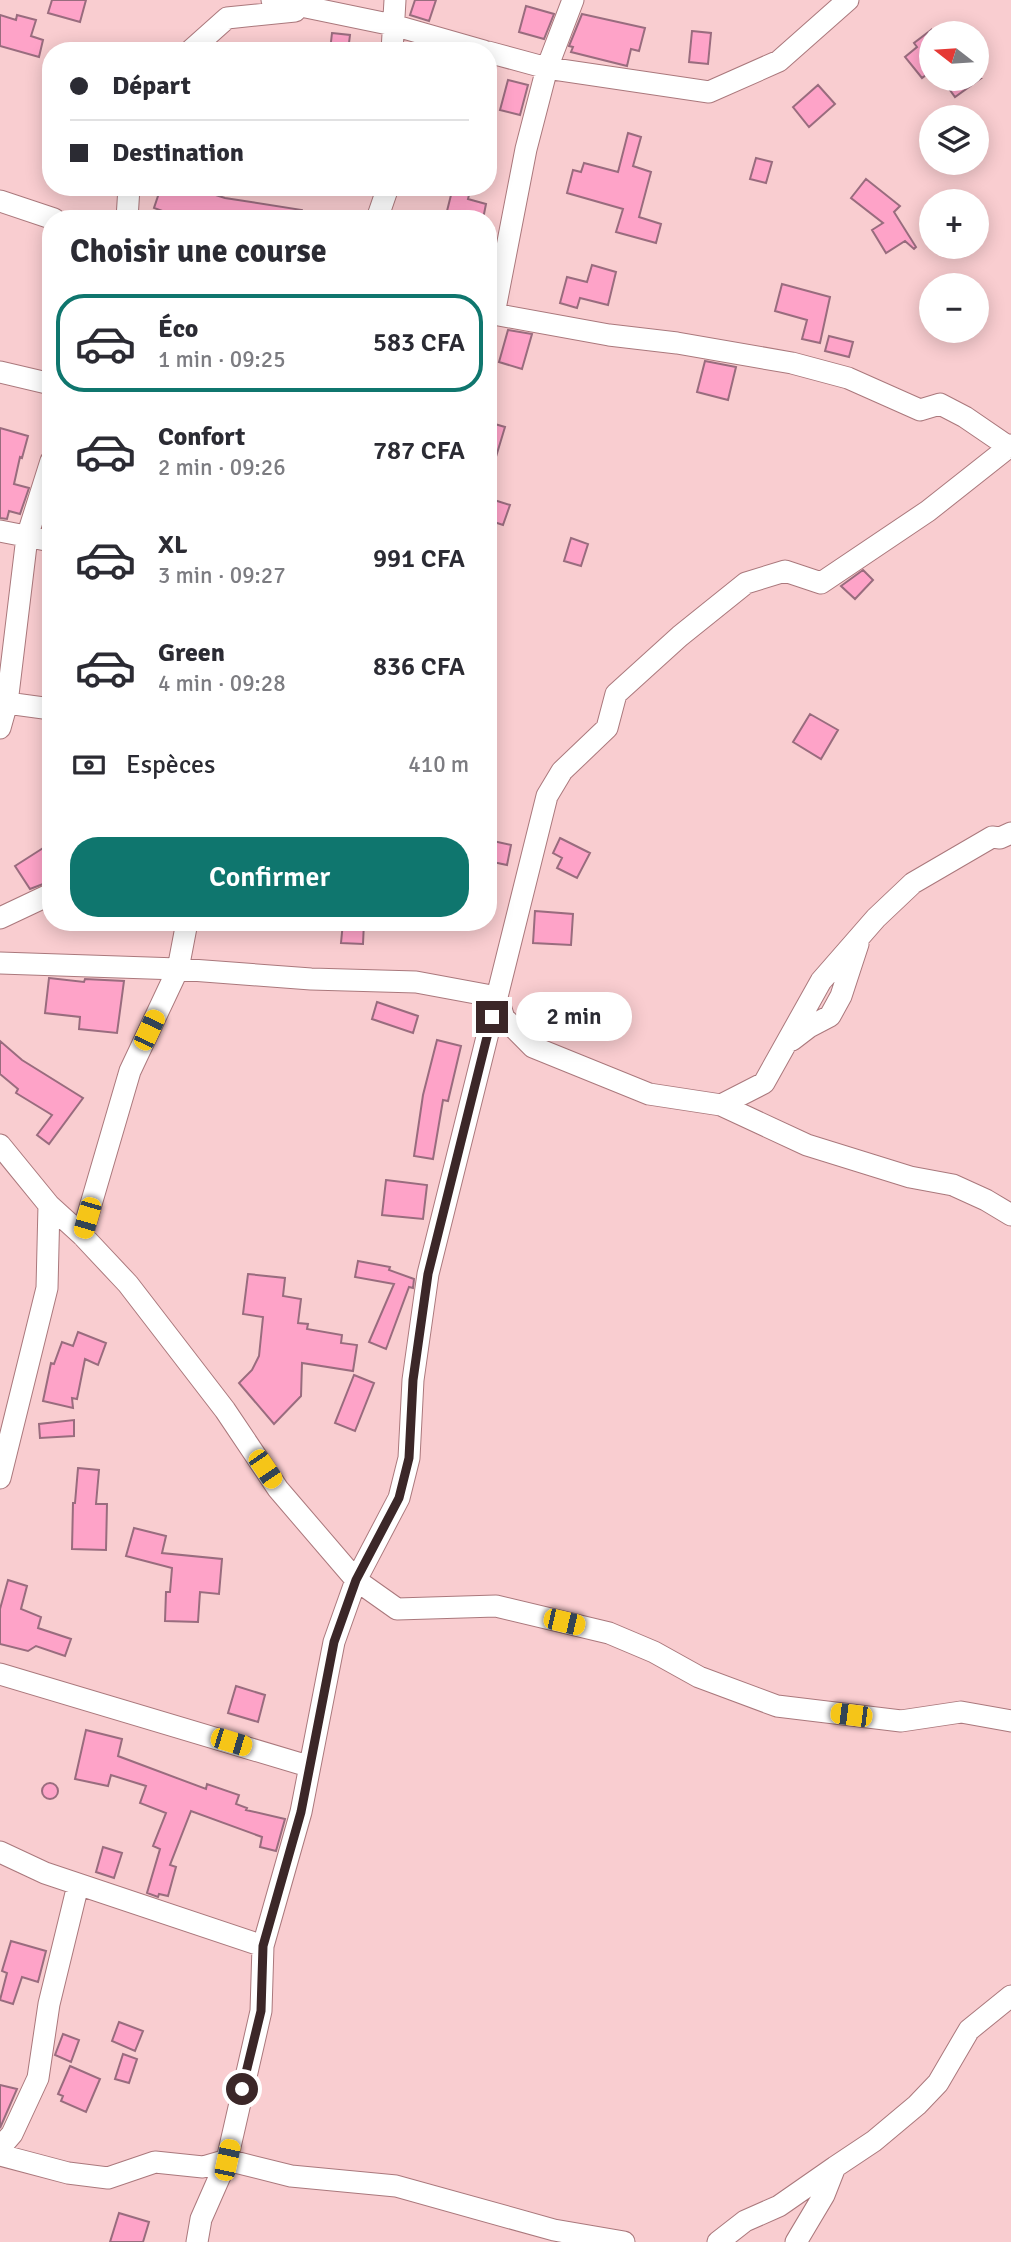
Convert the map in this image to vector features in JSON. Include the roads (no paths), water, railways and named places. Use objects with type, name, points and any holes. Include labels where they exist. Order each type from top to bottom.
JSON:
[{"type":"street","points":[[272,0],[323,5],[454,42]]},
{"type":"street","points":[[392,42],[395,0]]},
{"type":"street","points":[[497,285],[526,149],[547,68],[573,0]]},
{"type":"street","points":[[497,54],[547,68],[709,92],[779,61],[848,0]]},
{"type":"street","points":[[200,42],[227,18],[323,5]]},
{"type":"street","points":[[0,201],[42,215]]},
{"type":"street","points":[[197,2242],[201,2219],[227,2160],[261,2011],[263,1946],[301,1812],[334,1642],[356,1580],[399,1498],[409,1458],[413,1380],[428,1274],[547,796],[562,771],[607,728],[616,694],[680,636],[746,583],[785,571],[821,583],[928,511],[1010,446],[965,416],[940,404],[920,410],[848,378],[792,363],[677,343],[597,333],[497,314]]},
{"type":"street","points":[[0,372],[42,382]]},
{"type":"street","points":[[0,728],[7,703],[27,537],[42,490]]},
{"type":"street","points":[[0,531],[42,540]]},
{"type":"street","points":[[7,703],[42,708]]},
{"type":"street","points":[[721,1105],[764,1083],[821,981],[861,935],[913,883],[992,837],[1000,838],[1011,833]]},
{"type":"street","points":[[0,918],[42,898]]},
{"type":"street","points":[[82,1235],[130,1071],[178,969],[185,931]]},
{"type":"street","points":[[0,963],[178,969],[311,979],[416,982],[497,997]]},
{"type":"street","points":[[497,997],[504,1018],[533,1047],[649,1094],[721,1105],[807,1145],[910,1177],[953,1185],[1011,1215]]},
{"type":"street","points":[[0,1145],[49,1205],[82,1235],[128,1284],[225,1410],[278,1489],[356,1580],[397,1609],[496,1606],[609,1633],[654,1652],[699,1678],[777,1706],[901,1721],[961,1712],[1011,1721]]},
{"type":"street","points":[[0,1478],[47,1288],[49,1205]]},
{"type":"street","points":[[0,1674],[308,1766]]},
{"type":"street","points":[[0,1852],[78,1885],[263,1946]]},
{"type":"street","points":[[0,2148],[12,2134],[38,2078],[48,2004],[78,1885]]},
{"type":"street","points":[[718,2242],[745,2221],[779,2206],[874,2141],[917,2105],[938,2083],[969,2031],[1011,1996]]},
{"type":"street","points":[[0,2155],[68,2174],[108,2178],[155,2162],[204,2167],[227,2160],[291,2176],[396,2186],[554,2230],[624,2242]]},
{"type":"street","points":[[796,2242],[824,2195],[835,2167]]}]
